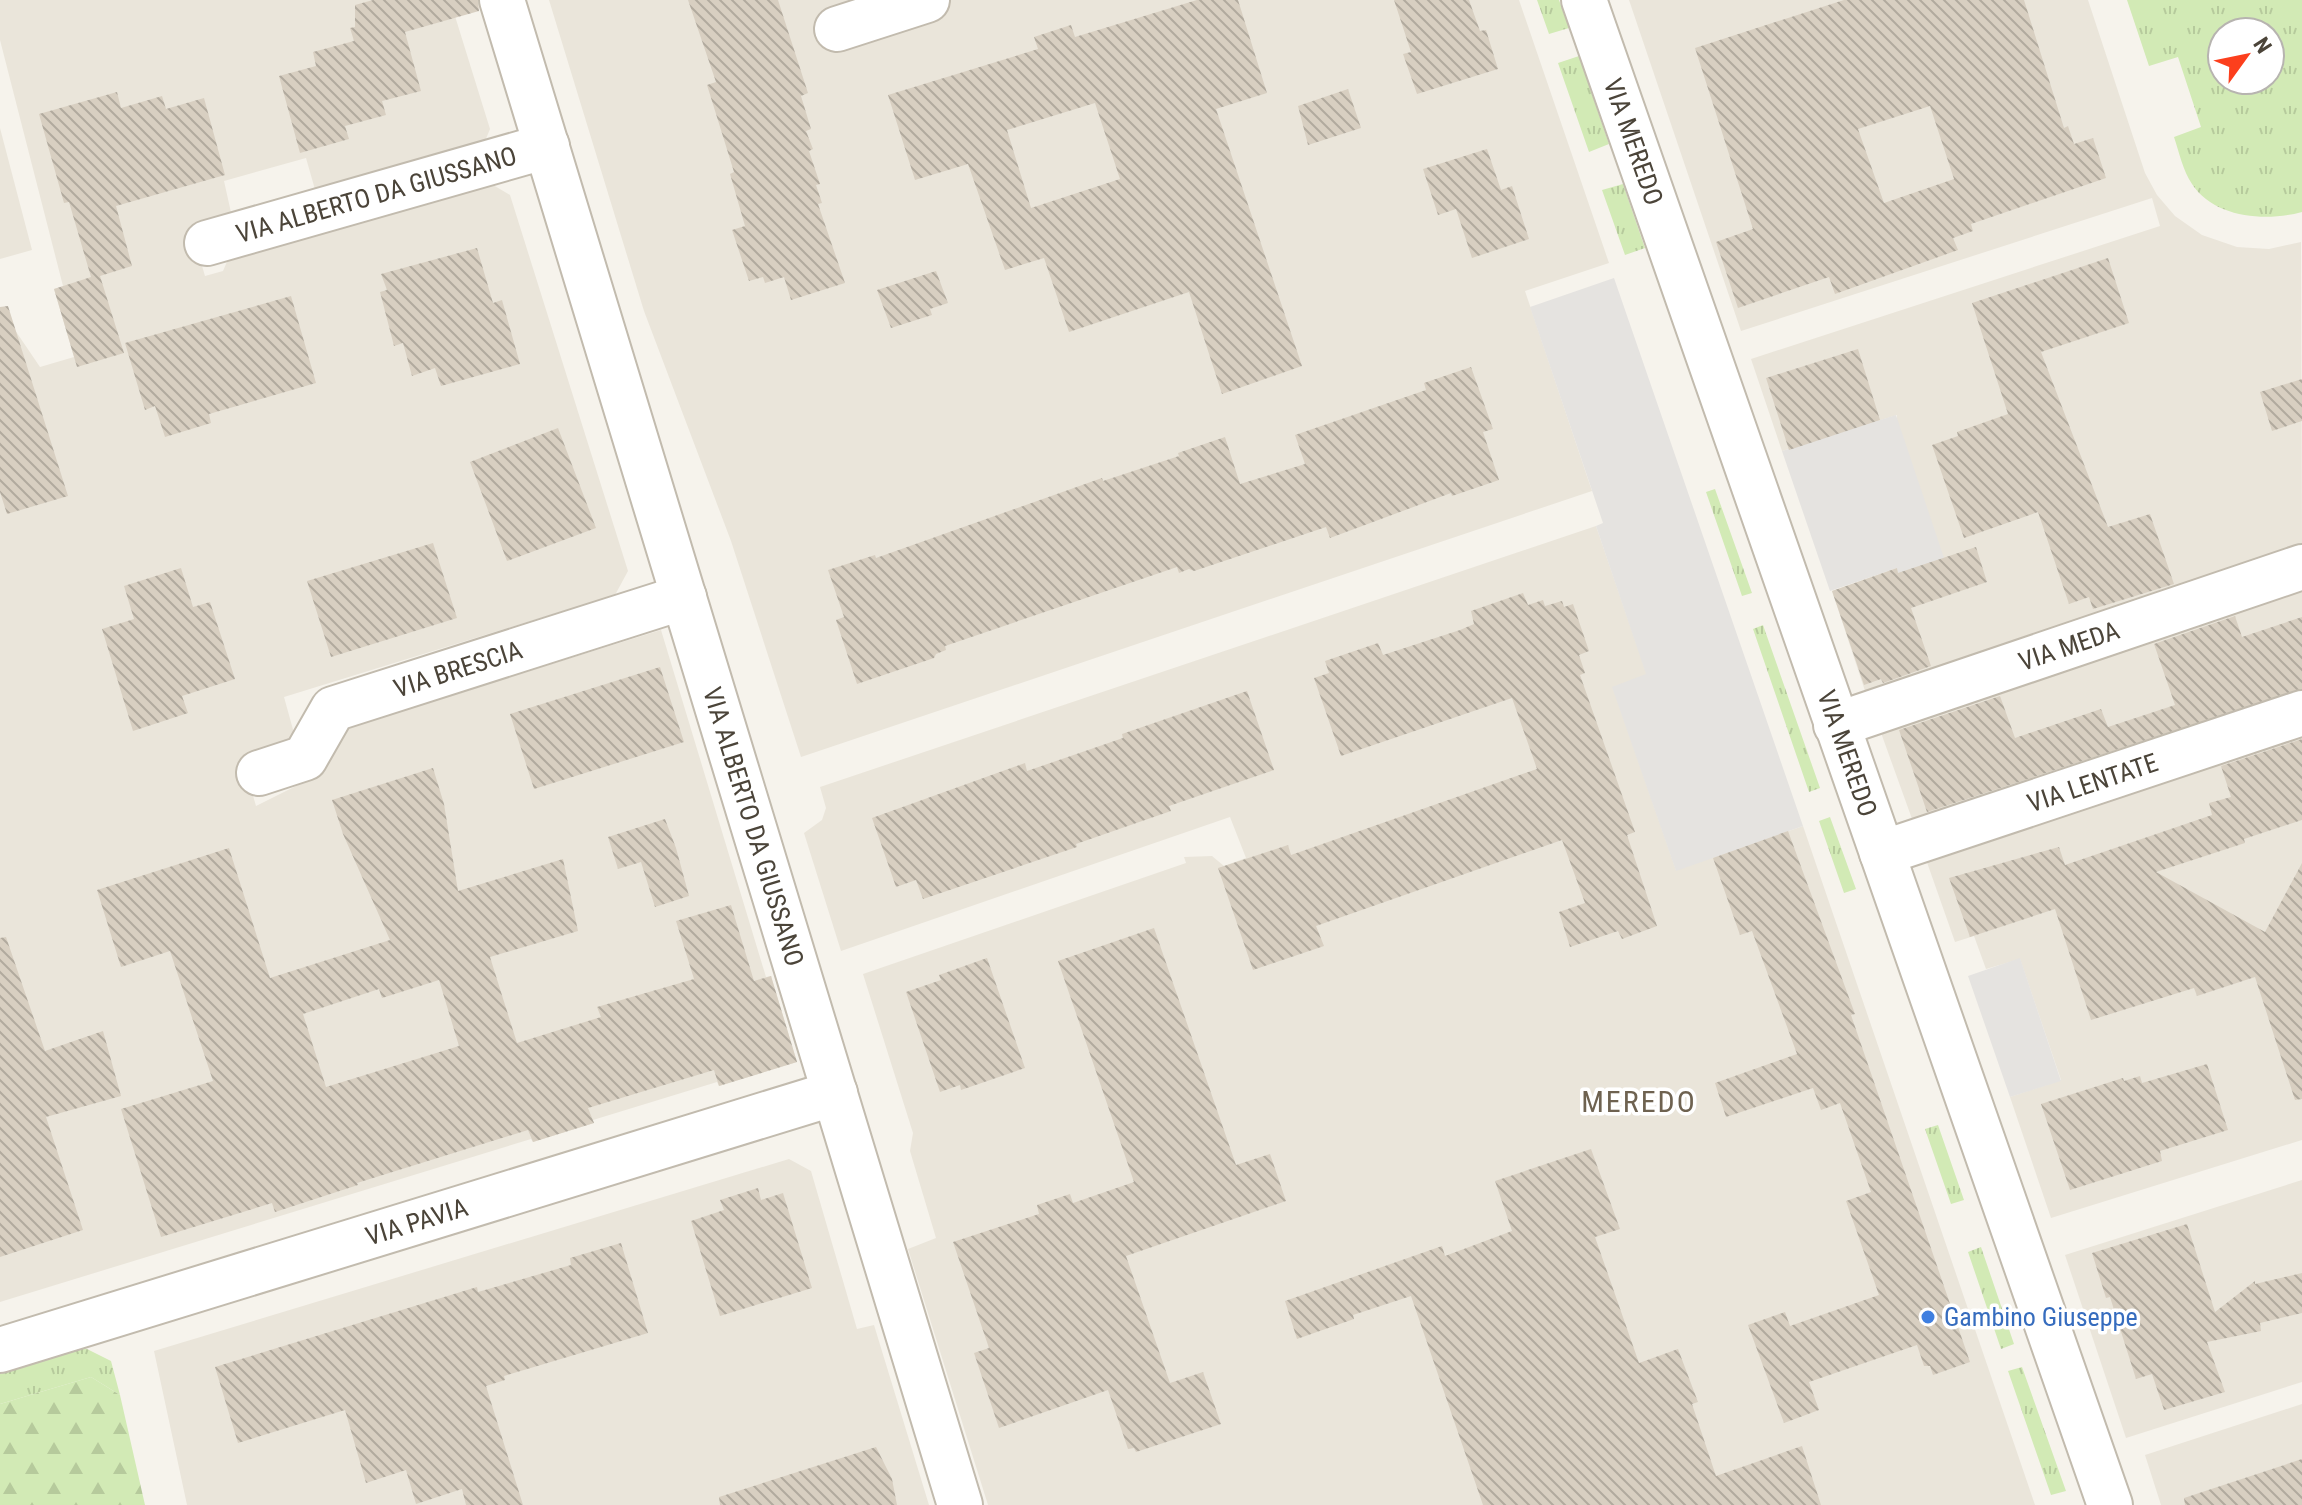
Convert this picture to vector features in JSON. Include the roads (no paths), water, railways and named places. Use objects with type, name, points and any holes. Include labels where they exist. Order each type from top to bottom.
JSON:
[{"type":"street","name":"VIA ALBERTO DA GIUSSANO","points":[[502,0],[960,1505]]},
{"type":"street","points":[[837,29],[927,0]]},
{"type":"street","name":"VIA MEREDO","points":[[1584,0],[2110,1505]]},
{"type":"street","name":"VIA ALBERTO DA GIUSSANO","points":[[207,243],[547,146]]},
{"type":"street","name":"VIA MEDA","points":[[1836,725],[2302,567]]},
{"type":"street","name":"VIA BRESCIA","points":[[259,773],[305,758],[333,709],[684,597]]},
{"type":"street","name":"VIA LENTATE","points":[[1882,853],[2302,713]]},
{"type":"street","name":"VIA PAVIA","points":[[0,1350],[835,1093]]},
{"type":"place","name":"Gambino Giuseppe","points":[[1928,1317]]},
{"type":"district","name":"MEREDO","points":[[1639,1101]]}]
